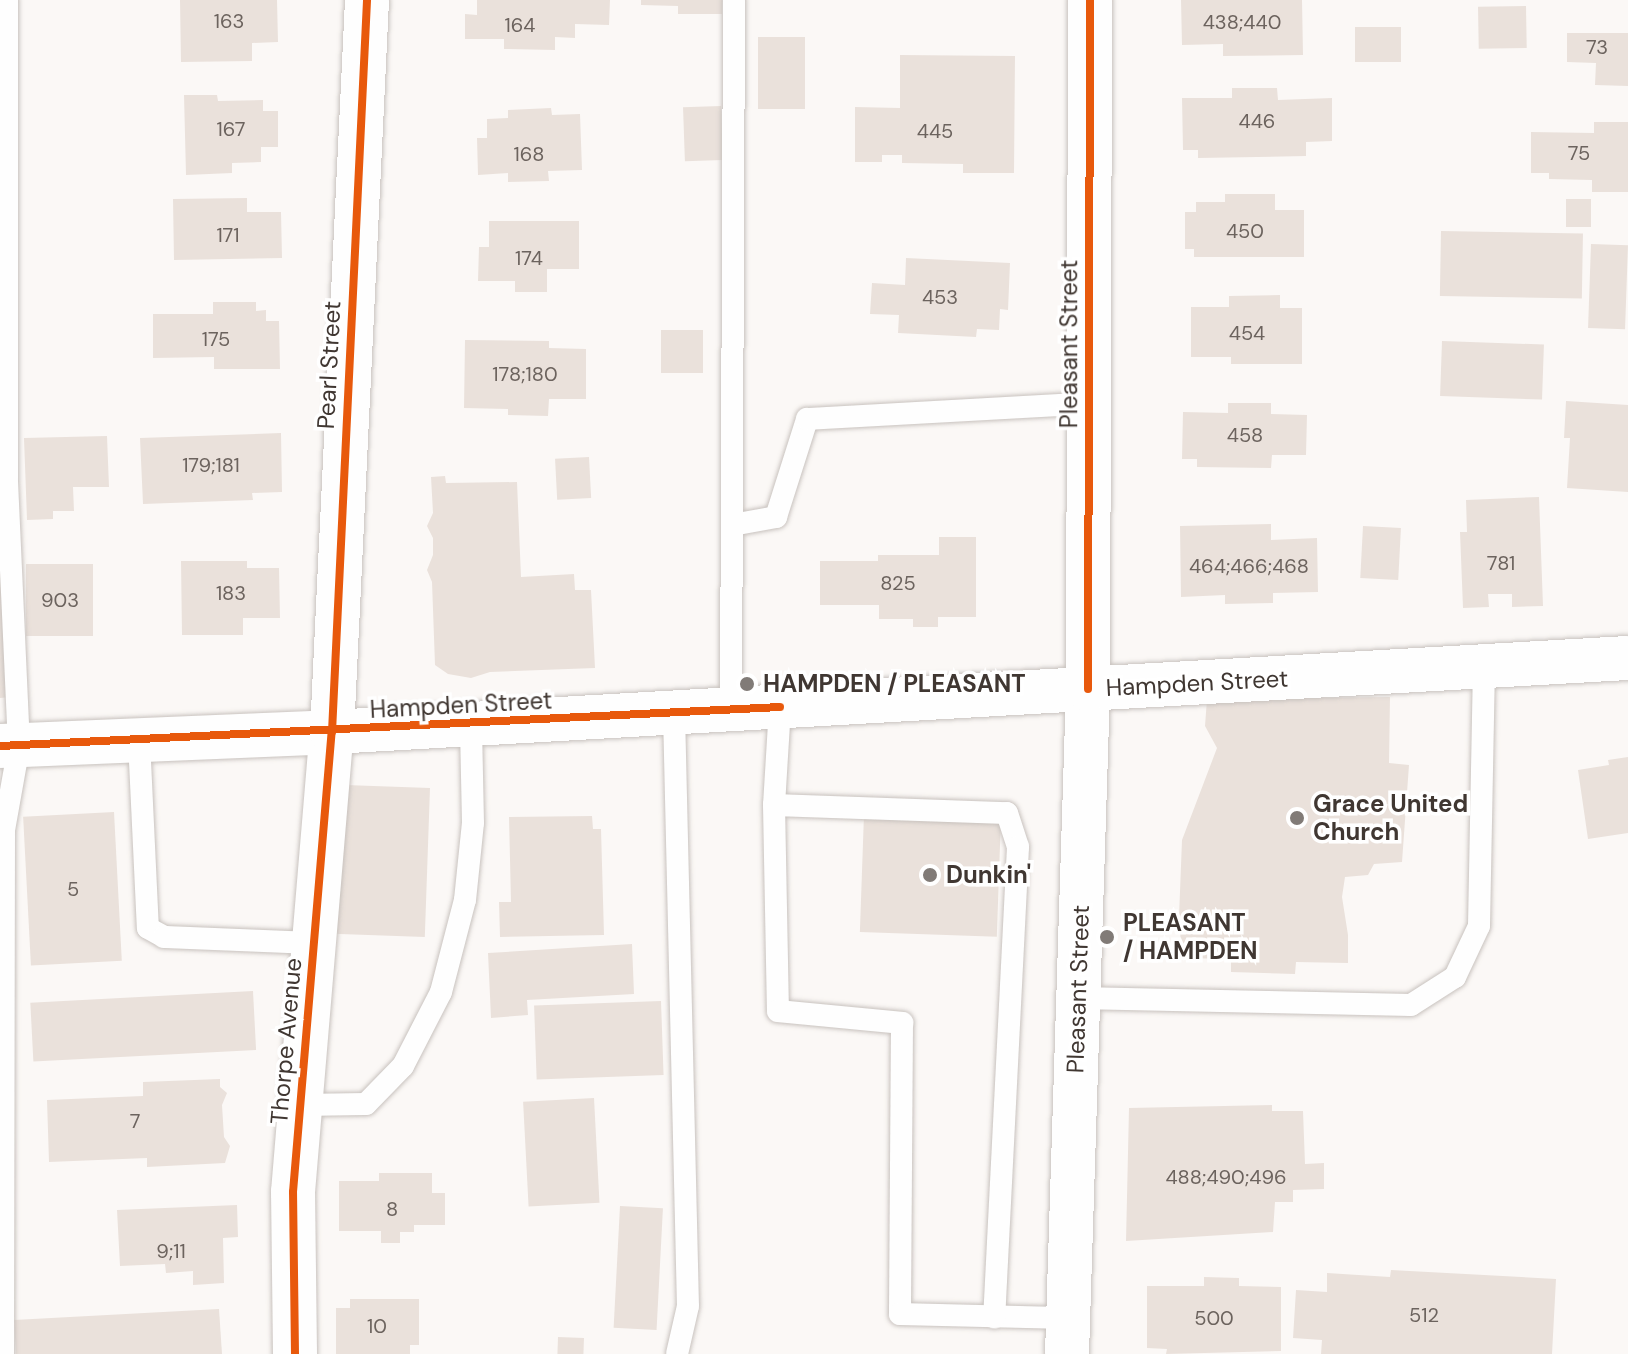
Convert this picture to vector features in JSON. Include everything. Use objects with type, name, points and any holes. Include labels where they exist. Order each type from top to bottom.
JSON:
[{"type":"main road","name":"Pearl Street","points":[[332,732],[367,0]]},
{"type":"main road","name":"Pleasant Street","points":[[1067,1336],[1088,689],[1090,0]]},
{"type":"main road","name":"Hampden Street","points":[[10,746],[332,732],[1628,658]]},
{"type":"main road","name":"Thorpe Avenue","points":[[295,1354],[293,1192],[332,732]]},
{"type":"lane","points":[[3,1354],[4,830],[10,746],[7,0]]},
{"type":"lane","points":[[731,709],[734,0]]},
{"type":"lane","points":[[732,525],[776,517],[807,419],[1089,403]]},
{"type":"lane","points":[[1078,998],[1411,1005],[1455,977],[1479,926],[1484,667]]},
{"type":"lane","points":[[780,707],[774,805],[778,1011],[902,1023],[900,1314],[994,1317],[1067,1336]]},
{"type":"lane","points":[[674,713],[688,1306],[677,1354]]},
{"type":"lane","points":[[300,1105],[366,1104],[403,1066],[441,992],[465,900],[473,823],[471,724]]},
{"type":"lane","points":[[139,740],[148,928],[164,937],[314,943]]},
{"type":"lane","points":[[774,805],[1007,813],[1018,847],[994,1317]]},
{"type":"building","points":[[180,0],[277,0],[278,42],[252,43],[252,61],[181,62]]},
{"type":"building","points":[[477,0],[610,0],[609,25],[575,24],[575,38],[555,37],[555,50],[504,49],[504,39],[465,39],[465,14],[477,15]]},
{"type":"building","points":[[641,0],[722,0],[722,14],[678,14],[678,6],[641,5]]},
{"type":"building","points":[[1181,0],[1302,0],[1303,55],[1223,56],[1223,44],[1182,45]]},
{"type":"building","points":[[1526,6],[1527,48],[1479,49],[1478,7]]},
{"type":"building","points":[[1355,27],[1401,27],[1401,62],[1355,62]]},
{"type":"building","points":[[1567,33],[1628,33],[1628,86],[1595,85],[1596,63],[1567,62]]},
{"type":"building","points":[[758,37],[805,37],[805,109],[758,109]]},
{"type":"building","points":[[900,55],[1015,56],[1014,173],[963,173],[963,164],[902,163],[902,155],[882,155],[882,162],[855,162],[855,107],[900,108]]},
{"type":"building","points":[[1232,88],[1277,88],[1278,100],[1332,98],[1332,141],[1306,142],[1306,156],[1198,158],[1198,150],[1183,150],[1182,98],[1232,98]]},
{"type":"building","points":[[184,95],[217,95],[218,101],[263,100],[263,111],[278,111],[278,147],[261,147],[261,162],[232,163],[232,173],[186,175]]},
{"type":"building","points":[[721,106],[723,160],[685,161],[683,107]]},
{"type":"building","points":[[551,108],[552,115],[580,114],[582,170],[548,171],[549,181],[508,182],[508,173],[478,175],[477,138],[487,138],[487,119],[508,118],[508,110]]},
{"type":"building","points":[[1594,122],[1628,122],[1628,192],[1592,192],[1592,180],[1549,179],[1549,173],[1531,173],[1531,132],[1594,133]]},
{"type":"building","points":[[1225,194],[1275,194],[1275,210],[1304,210],[1304,257],[1194,257],[1194,249],[1185,249],[1185,212],[1196,212],[1196,202],[1225,202]]},
{"type":"building","points":[[247,198],[247,212],[281,212],[282,258],[174,260],[173,199]]},
{"type":"building","points":[[1566,199],[1591,199],[1591,227],[1566,227]]},
{"type":"building","points":[[489,221],[579,221],[579,269],[547,269],[547,292],[515,292],[515,281],[478,281],[479,247],[489,247]]},
{"type":"building","points":[[1441,231],[1583,233],[1582,298],[1440,296]]},
{"type":"building","points":[[1591,244],[1628,245],[1625,329],[1588,328]]},
{"type":"building","points":[[906,258],[1010,263],[1008,310],[1000,309],[999,330],[977,329],[976,337],[898,333],[899,315],[870,314],[872,283],[905,285]]},
{"type":"building","points":[[1280,295],[1280,308],[1302,308],[1302,364],[1231,364],[1231,357],[1191,357],[1191,307],[1229,307],[1229,296]]},
{"type":"building","points":[[213,302],[256,302],[256,311],[266,310],[266,321],[279,321],[280,369],[214,369],[214,357],[153,358],[153,314],[213,314]]},
{"type":"building","points":[[661,330],[703,330],[703,373],[661,373]]},
{"type":"building","points":[[465,340],[549,341],[549,348],[586,349],[586,399],[549,399],[548,416],[508,415],[508,409],[464,408]]},
{"type":"building","points":[[1442,341],[1544,345],[1542,400],[1440,396]]},
{"type":"building","points":[[1566,401],[1628,405],[1628,492],[1567,488],[1570,438],[1564,438]]},
{"type":"building","points":[[1228,403],[1271,403],[1271,414],[1307,415],[1306,455],[1272,455],[1271,468],[1197,467],[1197,459],[1182,459],[1183,412],[1228,413]]},
{"type":"building","points":[[281,433],[282,492],[252,493],[253,500],[143,504],[140,438]]},
{"type":"building","points":[[107,436],[109,487],[73,487],[74,511],[53,511],[53,519],[27,520],[24,438]]},
{"type":"building","points":[[589,457],[591,498],[557,500],[555,459]]},
{"type":"building","points":[[445,476],[446,483],[517,482],[521,577],[574,574],[575,590],[591,590],[595,668],[490,672],[471,678],[448,674],[435,665],[432,582],[427,570],[433,555],[433,538],[427,526],[433,513],[431,477]]},
{"type":"building","points":[[1539,497],[1543,606],[1512,607],[1512,594],[1488,594],[1489,607],[1463,608],[1460,532],[1467,532],[1466,500]]},
{"type":"building","points":[[1271,524],[1271,540],[1317,538],[1318,592],[1273,593],[1273,603],[1225,604],[1225,595],[1181,597],[1180,526]]},
{"type":"building","points":[[1363,526],[1401,528],[1398,580],[1360,578]]},
{"type":"building","points":[[939,537],[976,537],[976,617],[938,617],[938,627],[913,627],[913,619],[879,619],[879,605],[820,605],[820,561],[878,561],[878,555],[939,555]]},
{"type":"building","points":[[0,554],[10,697],[0,698]]},
{"type":"building","points":[[181,561],[247,561],[247,568],[279,568],[280,618],[243,618],[243,635],[182,635]]},
{"type":"building","points":[[26,564],[93,564],[93,636],[26,636]]},
{"type":"building","name":"Grace United Church","points":[[1390,697],[1389,763],[1409,765],[1402,862],[1374,864],[1368,875],[1345,877],[1342,897],[1348,935],[1348,963],[1296,962],[1295,974],[1231,972],[1231,959],[1182,958],[1179,917],[1182,840],[1217,748],[1205,726],[1207,699]]},
{"type":"building","points":[[1628,757],[1628,833],[1588,839],[1578,770],[1609,765],[1608,760]]},
{"type":"building","points":[[331,785],[430,788],[425,937],[326,933]]},
{"type":"building","points":[[114,812],[122,961],[31,966],[23,817]]},
{"type":"building","name":"Dunkin'","points":[[864,814],[1001,819],[997,937],[860,932]]},
{"type":"building","points":[[592,816],[593,829],[601,829],[604,935],[500,937],[499,902],[511,902],[509,817]]},
{"type":"building","points":[[632,944],[634,994],[527,1000],[528,1015],[491,1018],[488,953]]},
{"type":"building","points":[[253,991],[256,1050],[33,1062],[30,1003]]},
{"type":"building","points":[[661,1001],[664,1075],[537,1079],[534,1005]]},
{"type":"building","points":[[220,1079],[220,1087],[227,1093],[222,1105],[224,1137],[230,1146],[225,1163],[147,1167],[147,1158],[49,1162],[47,1100],[143,1096],[143,1082]]},
{"type":"building","points":[[594,1098],[599,1203],[529,1207],[523,1102]]},
{"type":"building","points":[[1272,1105],[1272,1111],[1303,1111],[1305,1164],[1324,1163],[1324,1189],[1293,1190],[1293,1202],[1275,1202],[1273,1232],[1126,1241],[1129,1108]]},
{"type":"building","points":[[379,1173],[432,1173],[432,1193],[445,1193],[445,1225],[414,1225],[414,1232],[400,1232],[400,1243],[381,1243],[381,1231],[339,1231],[339,1181],[379,1181]]},
{"type":"building","points":[[237,1205],[238,1237],[223,1238],[224,1283],[193,1285],[193,1271],[166,1273],[165,1264],[120,1266],[117,1210]]},
{"type":"building","points":[[620,1206],[663,1208],[657,1330],[614,1328]]},
{"type":"building","points":[[1391,1270],[1556,1279],[1552,1354],[1321,1354],[1322,1340],[1293,1338],[1296,1290],[1327,1292],[1327,1273],[1390,1277]]},
{"type":"building","points":[[1204,1277],[1239,1278],[1239,1286],[1281,1287],[1281,1351],[1166,1354],[1167,1349],[1147,1348],[1147,1286],[1204,1286]]},
{"type":"building","points":[[350,1299],[419,1299],[419,1345],[410,1345],[410,1354],[336,1354],[336,1308],[350,1308]]},
{"type":"building","points":[[219,1309],[222,1354],[16,1354],[14,1320]]},
{"type":"building","points":[[558,1337],[584,1338],[583,1354],[557,1354]]},
{"type":"cycle path","points":[[295,1354],[293,1192],[332,732],[367,0]]},
{"type":"cycle path","points":[[1088,689],[1090,0]]},
{"type":"cycle path","points":[[0,746],[780,707]]},
{"type":"place","name":"HAMPDEN / PLEASANT","points":[[747,684]]},
{"type":"place","name":"Grace United Church","points":[[1297,818]]},
{"type":"place","name":"Dunkin'","points":[[930,875]]},
{"type":"place","name":"PLEASANT / HAMPDEN","points":[[1107,937]]}]
